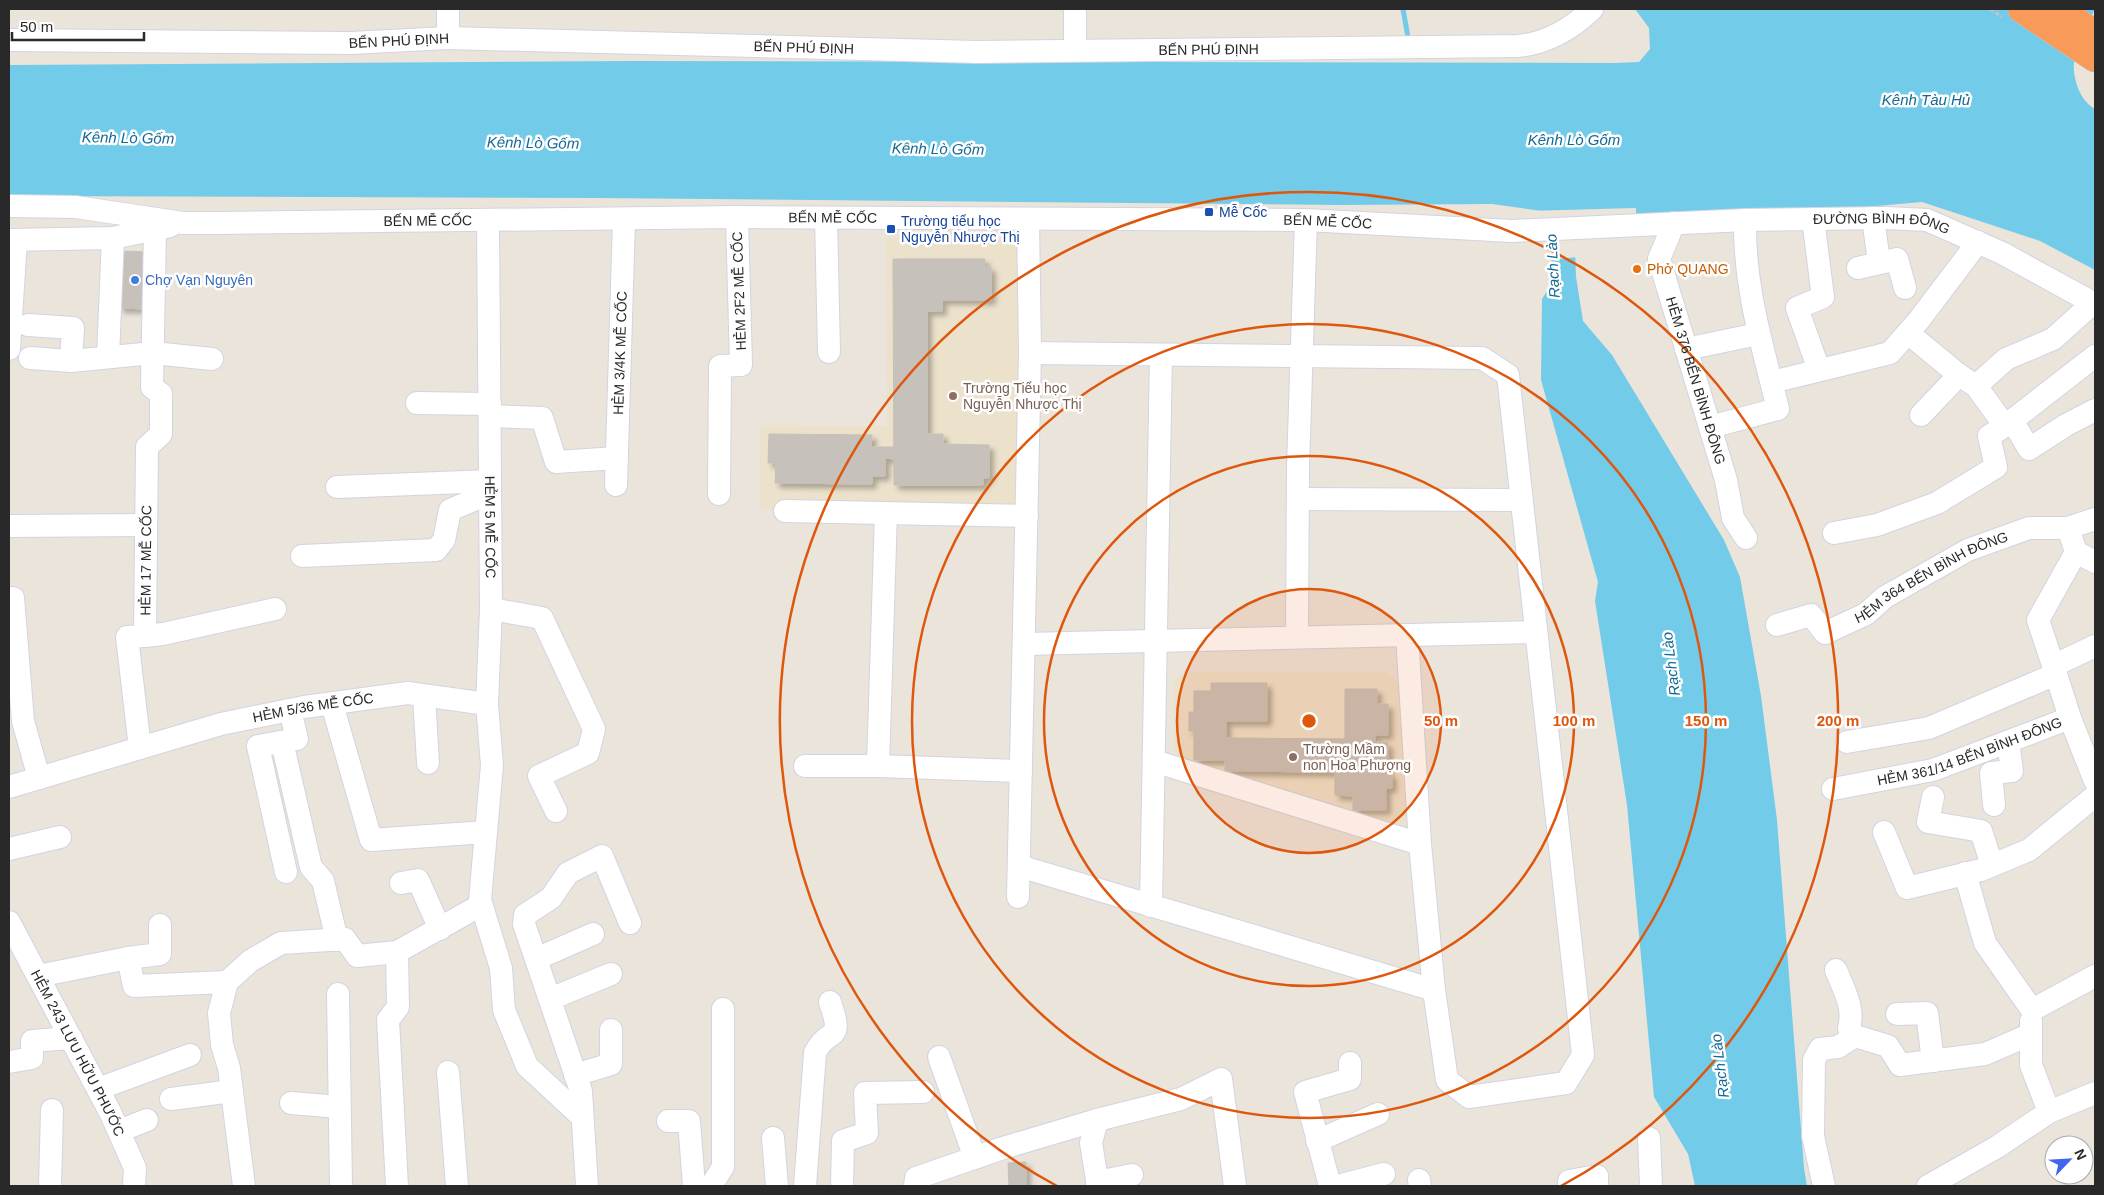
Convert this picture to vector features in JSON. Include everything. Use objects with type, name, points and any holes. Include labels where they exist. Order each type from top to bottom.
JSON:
[{"type":"highway","points":[[2022,9],[2095,58]]},
{"type":"highway","points":[[2057,9],[2095,34]]},
{"type":"street","points":[[448,9],[448,38]]},
{"type":"street","points":[[1075,9],[1075,50]]},
{"type":"street","name":"BẾN PHÚ ĐỊNH","points":[[9,40],[351,43],[448,38],[977,52],[1534,45],[1550,39],[1589,10]]},
{"type":"street","name":"BẾN MỄ CỐC","points":[[9,206],[76,207],[183,223],[737,217],[1306,220],[1512,231],[1650,224]]},
{"type":"street","points":[[76,207],[77,240]]},
{"type":"street","name":"HẺM 2F2 MỄ CỐC","points":[[719,494],[720,366],[741,366],[737,217]]},
{"type":"street","points":[[826,218],[829,352]]},
{"type":"street","points":[[1873,218],[1869,265],[1897,259],[1905,288]]},
{"type":"street","name":"ĐƯỜNG BÌNH ĐÔNG","points":[[1650,224],[1873,218],[1928,220],[1978,242],[2094,304]]},
{"type":"street","name":"HẺM 3/4K MỄ CỐC","points":[[616,485],[624,219]]},
{"type":"street","points":[[1018,897],[1030,353],[1028,219]]},
{"type":"street","points":[[1813,219],[1823,297],[1797,308],[1819,370]]},
{"type":"street","points":[[1298,637],[1298,499],[1306,220]]},
{"type":"street","points":[[1710,427],[1778,408],[1758,334],[1745,261],[1745,220]]},
{"type":"street","name":"HẺM 5 MỄ CỐC","points":[[488,221],[491,610],[487,704],[492,765],[480,900],[501,968],[504,1010],[527,1066],[582,1117]]},
{"type":"street","name":"BẾN MỄ CỐC","points":[[12,240],[113,238],[183,223]]},
{"type":"street","name":"HẺM 376 BẾN BÌNH ĐÔNG","points":[[1674,223],[1659,259],[1726,480],[1733,518],[1746,538]]},
{"type":"street","name":"HẺM 17 MỄ CỐC","points":[[145,636],[147,447],[161,434],[161,394],[152,387],[155,229]]},
{"type":"street","points":[[108,357],[113,238]]},
{"type":"street","points":[[9,349],[12,240]]},
{"type":"street","points":[[1772,382],[1890,352],[1908,333],[1978,242]]},
{"type":"street","points":[[1921,415],[1967,381],[2006,359],[2053,339],[2094,304]]},
{"type":"street","points":[[28,325],[73,328],[71,361]]},
{"type":"street","points":[[1908,333],[1967,381],[2009,423],[2029,449],[2066,425],[2095,410]]},
{"type":"street","points":[[1686,349],[1758,334]]},
{"type":"street","points":[[30,358],[71,361],[153,353],[212,359]]},
{"type":"street","points":[[1030,353],[1482,358],[1508,375],[1583,1055],[1566,1082],[1468,1097],[1447,1080],[1434,990],[1420,844],[1407,635]]},
{"type":"street","points":[[1151,906],[1161,355]]},
{"type":"street","points":[[1834,533],[1877,525],[1937,503],[1996,467],[1989,436],[2009,423],[2095,356]]},
{"type":"street","points":[[417,403],[490,410],[542,418],[556,462],[617,458]]},
{"type":"street","points":[[337,488],[490,487]]},
{"type":"street","points":[[302,556],[436,550],[444,540],[450,510],[490,487]]},
{"type":"street","points":[[1298,499],[1521,500]]},
{"type":"street","points":[[785,511],[1027,516]]},
{"type":"street","points":[[878,766],[886,513]]},
{"type":"street","name":"HẺM 364 BẾN BÌNH ĐÔNG","points":[[1777,625],[1811,615],[1825,633],[1866,614],[1885,597],[1968,550],[2029,528],[2068,528],[2095,519]]},
{"type":"street","points":[[9,526],[146,525]]},
{"type":"street","points":[[2068,528],[2086,557],[2038,620],[2070,718]]},
{"type":"street","points":[[13,598],[23,721],[39,778]]},
{"type":"street","points":[[9,786],[140,748],[127,637],[163,634],[275,608]]},
{"type":"street","points":[[491,610],[542,618],[594,729],[588,753],[539,776],[556,811]]},
{"type":"street","points":[[1024,644],[1536,632]]},
{"type":"street","points":[[1847,742],[1929,728],[2054,670],[2095,646]]},
{"type":"street","name":"HẺM 5/36 MỄ CỐC","points":[[140,748],[221,724],[290,710],[408,693],[487,704]]},
{"type":"street","points":[[424,696],[428,763]]},
{"type":"street","points":[[332,704],[371,840],[486,832]]},
{"type":"street","points":[[286,872],[258,746],[297,739],[290,710]]},
{"type":"street","name":"HẺM 361/14 BẾN BÌNH ĐÔNG","points":[[1833,789],[1933,770],[2070,718],[2095,781]]},
{"type":"street","points":[[282,742],[311,867],[323,881],[337,940]]},
{"type":"street","points":[[1994,805],[1991,773],[2012,771],[2008,742]]},
{"type":"street","points":[[1154,761],[1420,844]]},
{"type":"street","points":[[805,766],[878,766],[1021,771]]},
{"type":"street","points":[[1884,832],[1907,888],[1992,865],[2029,850],[2095,796]]},
{"type":"street","points":[[1933,797],[1928,822],[1981,831],[1992,865]]},
{"type":"street","points":[[9,849],[60,837]]},
{"type":"street","points":[[587,1186],[581,1091],[524,924],[525,915],[551,898],[568,873],[602,856],[630,923]]},
{"type":"street","points":[[1019,866],[1434,990]]},
{"type":"street","points":[[1965,873],[1984,942],[2032,1010],[2031,1065],[2049,1112]]},
{"type":"street","points":[[401,883],[418,880],[440,928]]},
{"type":"street","points":[[244,1186],[229,1068],[222,1045],[219,1012],[227,982],[250,961],[281,943],[344,939],[357,956],[397,952],[481,905]]},
{"type":"street","name":"HẺM 243 LƯU HỮU PHƯỚC","points":[[9,922],[119,1131],[135,1168],[134,1186]]},
{"type":"street","points":[[38,976],[128,958],[160,954],[160,925]]},
{"type":"street","points":[[536,959],[593,934]]},
{"type":"street","points":[[397,952],[398,1007],[388,1020],[397,1186]]},
{"type":"street","points":[[128,958],[134,986],[227,982]]},
{"type":"street","points":[[1836,970],[1850,1007],[1852,1018],[1849,1028],[1855,1036],[1888,1046],[1900,1066],[1985,1054],[2031,1034]]},
{"type":"street","points":[[550,999],[611,974]]},
{"type":"street","points":[[2032,1010],[2095,976]]},
{"type":"street","points":[[338,994],[341,1186]]},
{"type":"street","points":[[805,1186],[815,1053],[819,1046],[834,1036],[837,1030],[837,1021],[830,1002]]},
{"type":"street","points":[[711,1186],[723,1167],[723,1009]]},
{"type":"street","points":[[1897,1014],[1927,1013],[1933,1061]]},
{"type":"street","points":[[575,1075],[611,1064],[612,1030]]},
{"type":"street","points":[[1824,1186],[1813,1136],[1814,1060],[1820,1049],[1838,1046],[1855,1036]]},
{"type":"street","points":[[9,1062],[32,1058],[32,1041],[71,1038]]},
{"type":"street","points":[[98,1089],[190,1055]]},
{"type":"street","points":[[939,1057],[974,1158]]},
{"type":"street","points":[[1330,1186],[1305,1092],[1350,1079],[1350,1063]]},
{"type":"street","points":[[448,1072],[456,1186]]},
{"type":"street","points":[[915,1186],[916,1178],[1097,1120],[1181,1099],[1221,1079],[1235,1186]]},
{"type":"street","points":[[171,1099],[232,1091]]},
{"type":"street","points":[[842,1186],[843,1141],[867,1133],[865,1093],[923,1092]]},
{"type":"street","points":[[1928,1186],[1998,1147],[2049,1112],[2095,1095]]},
{"type":"street","points":[[291,1104],[340,1107]]},
{"type":"street","points":[[50,1186],[52,1110]]},
{"type":"street","points":[[1318,1142],[1378,1114]]},
{"type":"street","points":[[119,1131],[147,1120]]},
{"type":"street","points":[[1097,1120],[1092,1143],[1097,1184],[1132,1175]]},
{"type":"street","points":[[668,1121],[690,1121],[694,1186]]},
{"type":"street","points":[[773,1138],[777,1186]]},
{"type":"street","points":[[1649,1138],[1651,1186]]},
{"type":"street","points":[[1338,1186],[1384,1174]]},
{"type":"street","points":[[1569,1186],[1569,1181],[1597,1176],[1598,1186]]},
{"type":"shaded area","name":"Trường Tiểu học Nguyễn Nhược Thị","points":[[886,238],[1019,239],[1020,510],[760,509],[760,425],[887,426]]},
{"type":"shaded area","name":"Trường Mầm non Hoa Phượng","points":[[1185,672],[1386,672],[1403,686],[1411,822],[1407,830],[1185,764],[1173,750],[1174,681]]},
{"type":"water","points":[[1635,9],[2095,9],[2077,46],[2074,74],[2080,92],[2086,102],[2095,109],[2095,270],[2040,241],[1922,202],[1775,215],[1574,218],[1576,277],[1583,321],[1612,355],[1724,540],[1740,577],[1761,696],[1777,820],[1804,1168],[1807,1186],[1695,1186],[1688,1154],[1654,1097],[1627,805],[1595,601],[1598,582],[1541,380],[1542,299],[1555,278],[1541,211],[1492,204],[1339,205],[598,198],[9,196],[9,65],[633,61],[1616,63],[1639,62],[1650,49],[1649,28]]},
{"type":"pier","points":[[1636,208],[1636,217],[1576,220],[1578,257],[1549,260],[1539,213],[1526,211]]},
{"type":"building","name":"Chợ Vạn Nguyên","points":[[121,251],[151,252],[149,309],[119,308]]},
{"type":"building","points":[[893,259],[985,259],[984,267],[991,267],[991,300],[942,300],[942,311],[927,311],[927,434],[943,434],[943,444],[989,445],[989,478],[983,478],[983,485],[894,485]]},
{"type":"building","points":[[769,434],[872,435],[871,447],[894,447],[894,459],[885,458],[885,476],[872,476],[872,484],[775,483],[776,463],[768,463]]},
{"type":"building","points":[[1211,683],[1267,683],[1267,721],[1226,721],[1226,738],[1345,739],[1345,689],[1377,689],[1377,704],[1388,704],[1388,735],[1375,735],[1375,742],[1388,743],[1388,774],[1392,774],[1392,788],[1386,788],[1386,810],[1353,810],[1353,796],[1335,795],[1335,772],[1225,771],[1225,760],[1194,760],[1194,731],[1189,731],[1189,712],[1194,712],[1194,691],[1211,691]]},
{"type":"building","points":[[1026,1162],[1026,1186],[1009,1186],[1008,1163]]},
{"type":"waterway","points":[[1403,9],[1409,43]]},
{"type":"place","name":"Mễ Cốc","points":[[1209,212]]},
{"type":"place","name":"Trường tiểu học Nguyễn Nhược Thị","points":[[891,229]]},
{"type":"place","name":"Phở QUANG","points":[[1637,269]]},
{"type":"place","name":"Chợ Vạn Nguyên","points":[[135,280]]},
{"type":"place","name":"Trường Tiểu học Nguyễn Nhược Thị","points":[[953,396]]},
{"type":"place","name":"Trường Mầm non Hoa Phượng","points":[[1293,757]]},
{"type":"water label","name":"Kênh Tàu Hủ","points":[[1926,100]]},
{"type":"water label","name":"Kênh Lò Gốm","points":[[128,138]]},
{"type":"water label","name":"Kênh Lò Gốm","points":[[1574,140]]},
{"type":"water label","name":"Kênh Lò Gốm","points":[[533,143]]},
{"type":"water label","name":"Kênh Lò Gốm","points":[[938,149]]},
{"type":"water label","name":"Rạch Lào","points":[[1553,266]]},
{"type":"water label","name":"Rạch Lào","points":[[1671,664]]},
{"type":"water label","name":"Rạch Lào","points":[[1720,1066]]}]
